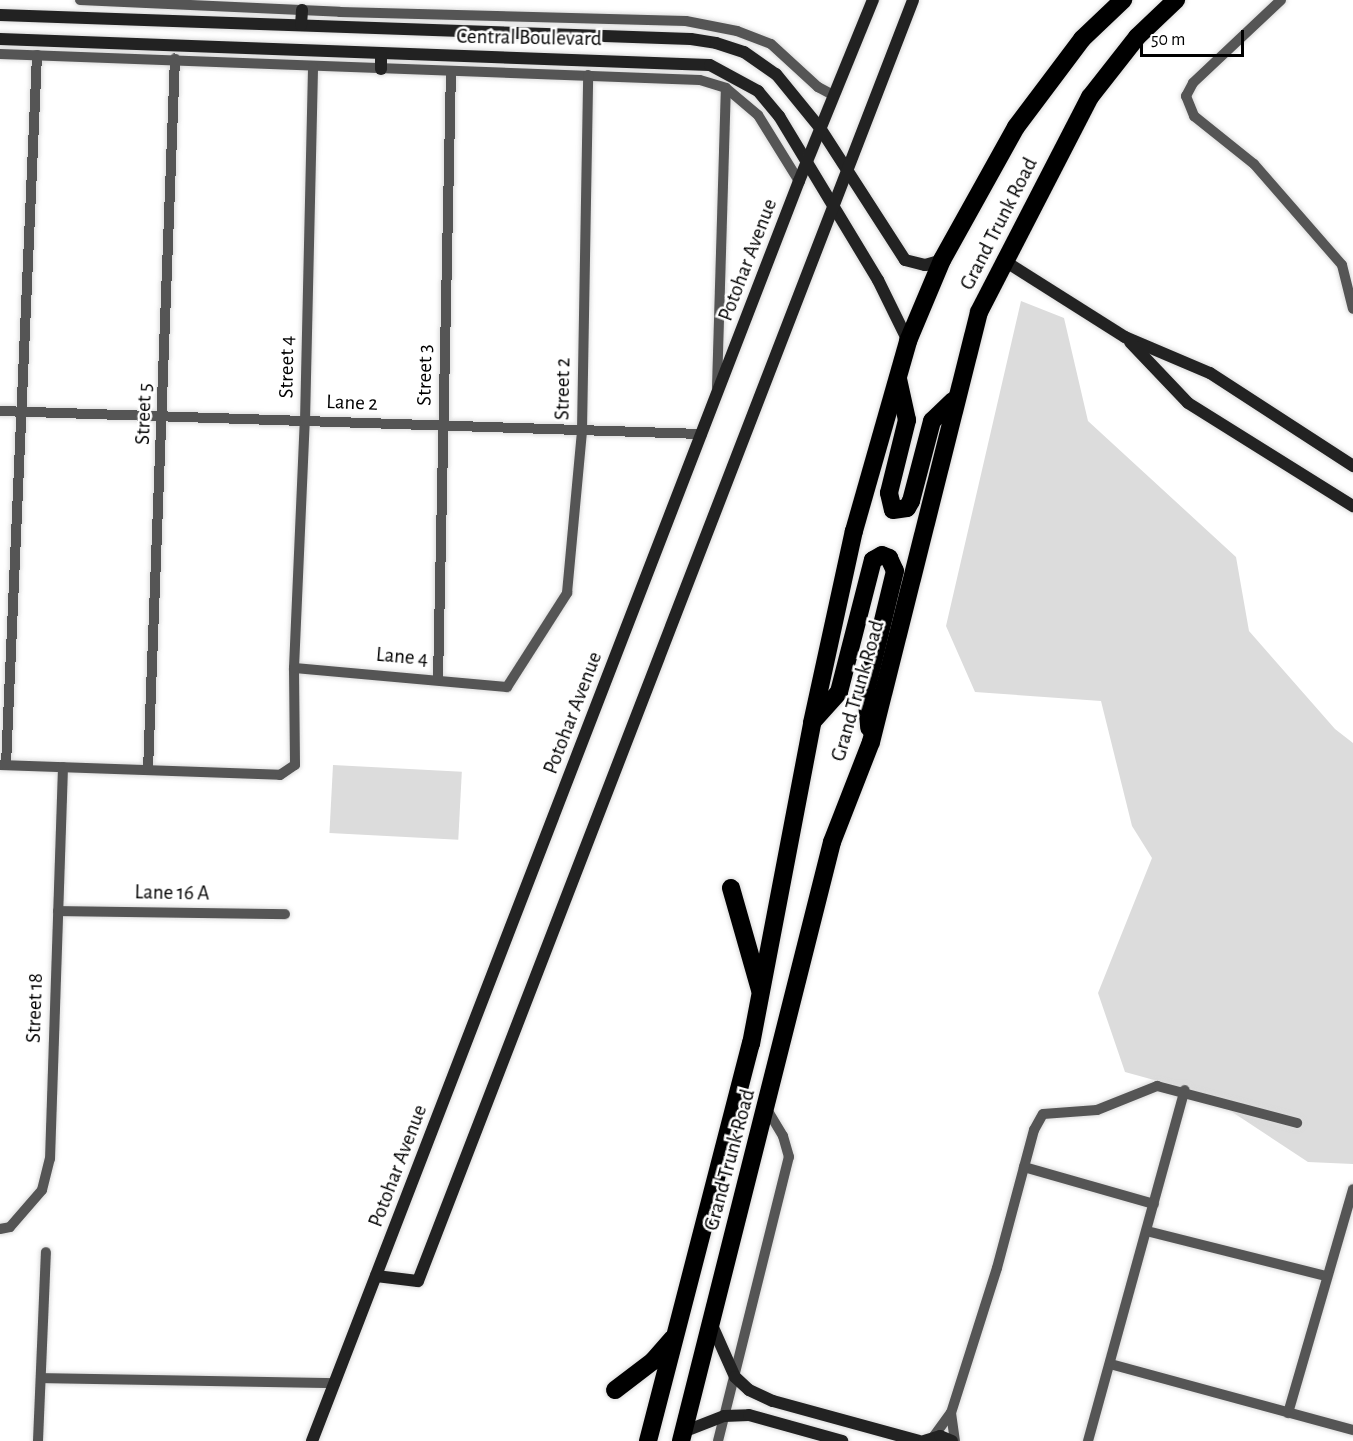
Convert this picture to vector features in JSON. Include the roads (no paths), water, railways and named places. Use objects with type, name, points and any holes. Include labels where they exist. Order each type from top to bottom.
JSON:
[{"type":"highway","name":"Grand Trunk Road","points":[[648,1441],[751,1044],[812,723],[854,531],[908,341],[942,260],[1016,127],[1082,39],[1123,0]]},
{"type":"highway","name":"Grand Trunk Road","points":[[682,1436],[832,842],[870,742],[953,401],[979,312],[1003,260],[1090,97],[1137,37],[1176,0]]},
{"type":"highway","points":[[897,376],[907,420],[889,493],[893,510],[907,508],[912,501],[932,421],[953,401]]},
{"type":"highway","points":[[812,723],[839,692],[873,560],[882,555],[889,558],[895,572],[866,691],[870,742]]},
{"type":"highway","points":[[731,888],[761,991]]},
{"type":"highway","points":[[615,1390],[645,1369],[676,1333]]},
{"type":"street","points":[[80,0],[159,1],[302,10],[686,21],[765,41],[818,87],[833,95]]},
{"type":"street","name":"Potohar Avenue","points":[[312,1441],[717,400],[799,181],[873,0]]},
{"type":"street","points":[[376,1276],[418,1281],[914,0]]},
{"type":"street","points":[[1281,0],[1193,83],[1186,96],[1194,116],[1254,164],[1342,265],[1353,309]]},
{"type":"street","points":[[301,25],[302,10]]},
{"type":"street","name":"Central Boulevard","points":[[0,15],[691,39],[716,43],[744,52],[776,74],[820,128],[847,174],[905,260],[925,265],[942,260]]},
{"type":"street","points":[[102,19],[102,42]]},
{"type":"street","name":"Central Boulevard","points":[[0,39],[710,65],[758,91],[779,116],[878,280],[908,341]]},
{"type":"street","points":[[0,54],[700,81],[726,88],[759,115],[799,181]]},
{"type":"street","points":[[381,54],[381,69]]},
{"type":"street","points":[[37,55],[24,412],[3,765],[148,770]]},
{"type":"street","name":"Street 5","points":[[148,770],[164,416],[176,59]]},
{"type":"street","name":"Street 4","points":[[148,770],[280,775],[290,771],[295,765],[294,668],[305,421],[312,67]]},
{"type":"street","name":"Street 3","points":[[438,680],[451,72]]},
{"type":"street","name":"Street 2","points":[[507,687],[567,593],[582,430],[588,75]]},
{"type":"street","points":[[717,400],[726,88]]},
{"type":"street","points":[[1003,260],[1125,337],[1210,373],[1353,466]]},
{"type":"street","points":[[1125,337],[1188,403],[1353,506]]},
{"type":"street","name":"Lane 2","points":[[0,411],[702,434]]},
{"type":"street","name":"Lane 4","points":[[294,668],[507,687]]},
{"type":"street","name":"Street 18","points":[[0,1229],[10,1227],[42,1190],[50,1159],[63,767]]},
{"type":"street","name":"Lane 16 A","points":[[58,911],[285,914]]},
{"type":"street","points":[[929,1439],[951,1413],[998,1268],[1024,1167],[1043,1114],[1097,1110],[1150,1087],[1185,1090],[1297,1123]]},
{"type":"street","points":[[1088,1441],[1185,1090]]},
{"type":"street","points":[[718,1441],[789,1157],[783,1136],[766,1108]]},
{"type":"street","points":[[1024,1167],[1154,1204]]},
{"type":"street","points":[[1288,1413],[1353,1189]]},
{"type":"street","points":[[1147,1231],[1326,1276]]},
{"type":"street","points":[[38,1441],[46,1252]]},
{"type":"street","points":[[711,1322],[735,1377],[749,1390],[772,1401],[919,1441]]},
{"type":"street","points":[[1110,1364],[1353,1430]]},
{"type":"street","points":[[41,1378],[335,1383]]},
{"type":"street","points":[[929,1439],[954,1441],[951,1413]]},
{"type":"street","points":[[682,1436],[724,1416],[749,1415],[842,1441]]}]
